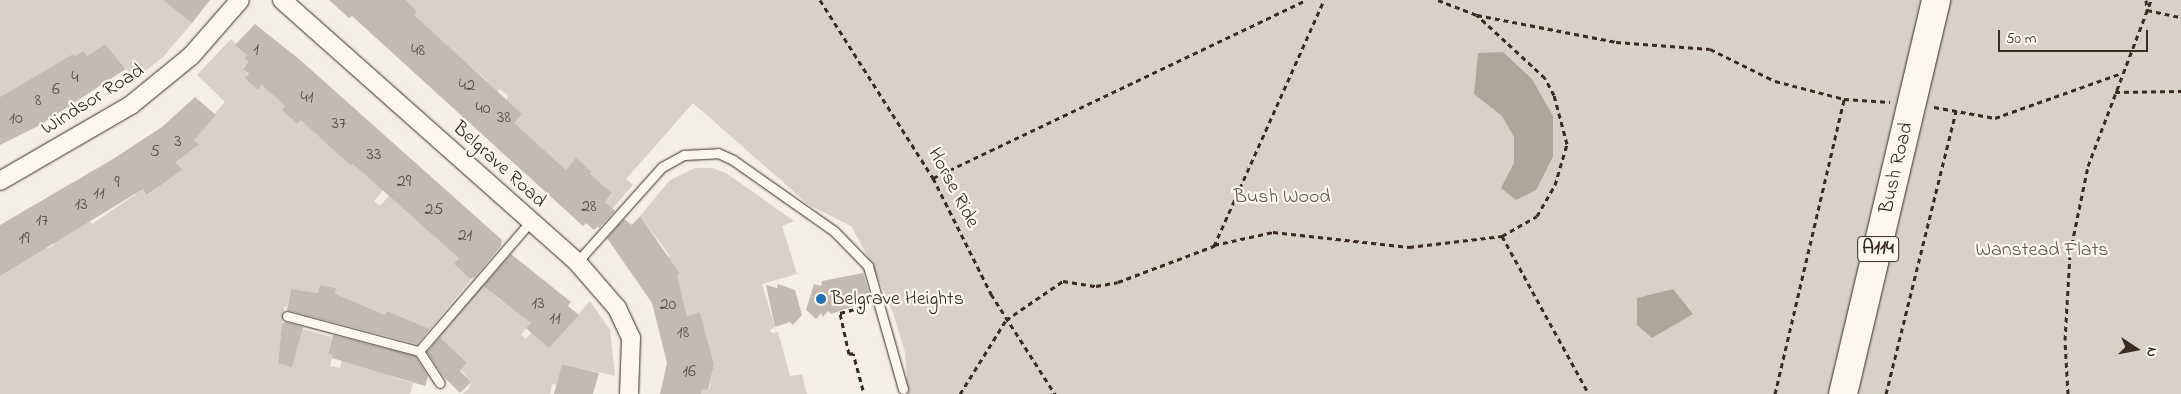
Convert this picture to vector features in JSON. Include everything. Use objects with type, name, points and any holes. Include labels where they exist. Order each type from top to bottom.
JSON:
[{"type":"main road","name":"Bush Road","points":[[1843,394],[1936,0]]},
{"type":"street","name":"Windsor Road","points":[[0,181],[131,105],[191,56],[240,0]]},
{"type":"street","name":"Belgrave Road","points":[[282,0],[530,222],[578,262],[617,308],[630,338],[628,394]]},
{"type":"lane","points":[[578,262],[662,168],[684,155],[718,153],[733,160],[834,231],[868,266],[903,389]]},
{"type":"lane","points":[[419,351],[530,222]]},
{"type":"lane","points":[[287,316],[419,351],[440,383]]},
{"type":"path","name":"Horse Ride","points":[[820,0],[933,178],[1006,320],[1055,394]]},
{"type":"path","points":[[933,178],[1306,0]]},
{"type":"path","points":[[1214,246],[1324,0]]},
{"type":"path","points":[[1438,0],[1477,15],[1616,42],[1710,49],[1775,81],[1844,99],[1885,102]]},
{"type":"path","points":[[2146,0],[2147,10]]},
{"type":"path","points":[[2068,394],[2065,340],[2070,253],[2088,166],[2151,0]]},
{"type":"path","points":[[2147,10],[2181,18]]},
{"type":"path","points":[[960,394],[1006,320],[1063,281],[1096,286],[1118,282],[1214,246],[1273,232],[1409,248],[1502,236],[1537,216],[1555,185],[1566,144],[1554,96],[1545,78],[1477,15]]},
{"type":"path","points":[[1929,106],[1995,118],[2122,73]]},
{"type":"path","points":[[2115,92],[2181,91]]},
{"type":"path","points":[[1775,394],[1844,99]]},
{"type":"path","points":[[1886,394],[1956,111]]},
{"type":"path","points":[[1502,236],[1589,394]]},
{"type":"path","points":[[863,390],[853,353],[849,354],[840,313],[878,302]]},
{"type":"green space","points":[[0,0],[166,0],[192,23],[163,57],[135,79],[105,44],[87,56],[84,51],[75,56],[73,54],[0,97]]},
{"type":"green space","name":"Bush Wood","points":[[406,0],[2181,0],[2181,394],[908,394],[905,352],[893,313],[873,266],[851,226],[809,205],[693,103],[626,179],[633,185],[612,209],[605,202],[612,194],[605,187],[583,183],[592,172],[576,159],[566,170],[513,123],[522,114],[506,100],[508,96],[500,89],[490,101],[478,91],[487,81],[470,66],[405,25],[417,11]]},
{"type":"green space","points":[[231,39],[247,55],[244,58],[248,62],[243,68],[258,90],[270,77],[278,85],[271,93],[285,106],[282,110],[297,124],[304,117],[362,120],[335,151],[351,166],[355,162],[384,189],[374,201],[380,206],[389,196],[460,257],[454,264],[469,278],[482,266],[430,329],[387,311],[385,315],[334,298],[336,288],[320,285],[318,293],[291,289],[287,307],[284,307],[278,363],[302,329],[332,337],[328,354],[333,355],[330,366],[340,368],[346,345],[393,377],[413,383],[410,394],[0,394],[0,275],[33,227],[47,249],[54,245],[53,242],[73,232],[72,230],[89,220],[92,224],[136,194],[122,172],[125,170],[139,192],[143,189],[148,195],[160,186],[166,170],[172,177],[182,170],[176,162],[198,146],[193,138],[225,102],[197,75]]},
{"type":"green space","points":[[695,168],[712,168],[726,173],[794,221],[782,226],[797,274],[762,284],[775,327],[770,330],[772,333],[778,332],[790,376],[802,374],[807,394],[701,394],[702,389],[709,390],[714,364],[699,360],[708,342],[700,312],[687,316],[679,286],[664,285],[680,274],[668,258],[670,256],[640,216],[670,180]]},
{"type":"green space","points":[[481,284],[500,300],[503,296],[531,323],[521,335],[526,339],[536,327],[549,348],[590,301],[610,330],[615,376],[562,364],[557,385],[552,384],[550,394],[462,394],[469,389],[471,382],[461,370],[467,363],[437,334]]},
{"type":"shaded area","points":[[1503,52],[1532,79],[1553,116],[1553,157],[1536,190],[1516,200],[1501,188],[1514,163],[1514,137],[1502,116],[1474,94],[1478,53]]},
{"type":"shaded area","points":[[1673,289],[1693,314],[1652,338],[1637,325],[1637,298]]},
{"type":"building","points":[[163,0],[210,0],[192,23]]},
{"type":"building","points":[[329,0],[406,0],[417,11],[414,15],[522,114],[514,123],[566,170],[576,158],[592,172],[590,174],[612,193],[605,202],[615,211],[599,228],[598,226],[594,230],[586,223],[583,226],[352,16],[349,18]]},
{"type":"building","points":[[255,24],[299,59],[502,240],[501,246],[474,278],[469,278],[454,264],[459,258],[353,164],[351,166],[301,120],[297,124],[282,110],[285,106],[262,85],[258,90],[245,78],[249,74],[243,69],[248,62],[244,58],[247,55],[235,45]]},
{"type":"building","points":[[105,44],[126,69],[40,125],[0,145],[0,97],[73,54],[75,56],[84,51],[87,56]]},
{"type":"building","points":[[195,97],[216,115],[194,140],[199,145],[176,162],[182,170],[147,195],[143,189],[0,276],[0,225],[113,159],[162,127]]},
{"type":"building","points":[[640,216],[680,274],[677,276],[687,316],[700,312],[714,365],[708,390],[702,389],[701,394],[660,394],[667,363],[652,303],[607,238],[624,219],[632,225]]},
{"type":"building","points":[[511,254],[571,302],[568,306],[579,315],[549,348],[526,328],[531,323],[483,286]]},
{"type":"building","points":[[863,273],[871,300],[831,314],[828,311],[823,317],[821,313],[816,319],[806,310],[814,284],[821,286],[822,281]]},
{"type":"building","points":[[778,284],[795,290],[802,315],[793,325],[790,322],[775,327],[766,285],[777,288]]},
{"type":"building","points":[[320,285],[336,288],[335,294],[385,315],[387,311],[430,329],[417,344],[287,310],[291,289],[318,293]]},
{"type":"building","points":[[285,322],[303,327],[292,367],[278,363],[282,324]]},
{"type":"building","points":[[333,335],[415,356],[428,376],[425,386],[332,358],[333,355],[328,354]]},
{"type":"building","points":[[440,337],[467,363],[460,371],[471,382],[460,393],[443,376],[427,352]]},
{"type":"building","points":[[562,364],[599,373],[593,394],[554,394]]},
{"type":"place","name":"Belgrave Heights","points":[[821,299]]},
{"type":"park label","name":"Wanstead Flats","points":[[2042,250]]}]
